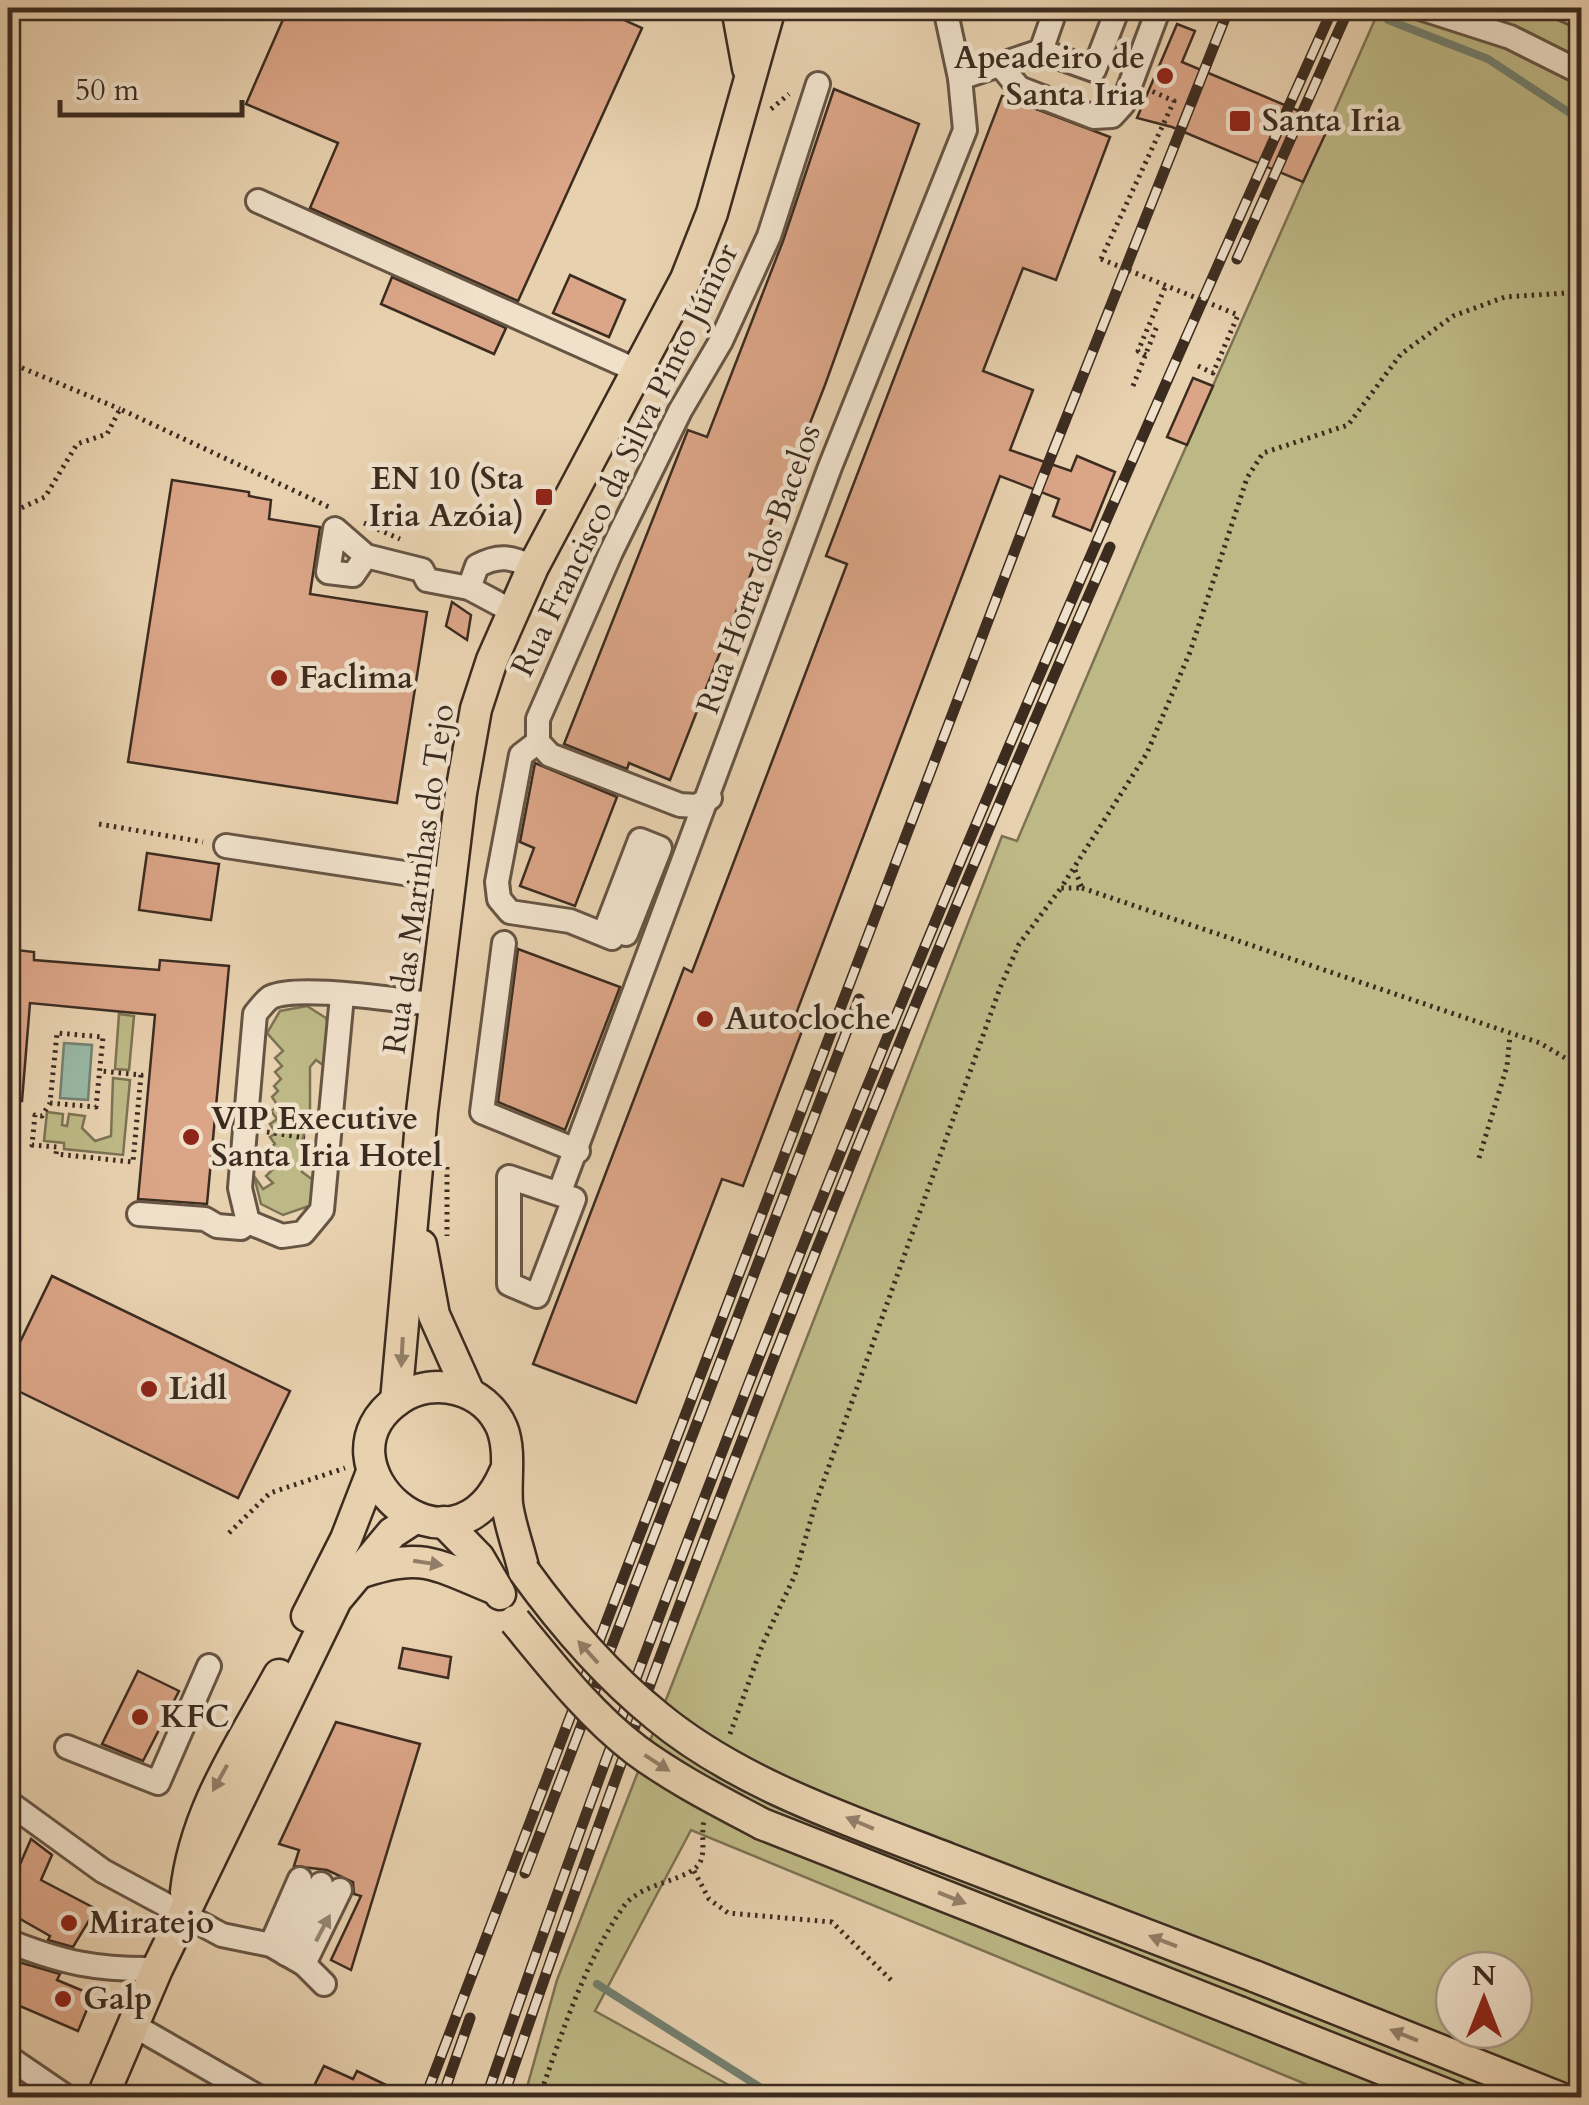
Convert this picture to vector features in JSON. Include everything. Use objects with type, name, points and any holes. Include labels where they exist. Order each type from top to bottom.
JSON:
[{"type":"main road","points":[[736,8],[750,86]]},
{"type":"main road","name":"Rua das Marinhas do Tejo","points":[[396,1401],[434,1004],[476,709],[512,611],[533,567],[686,279],[712,213],[770,8]]},
{"type":"main road","points":[[414,1196],[434,1315],[469,1393]]},
{"type":"main road","points":[[184,1915],[190,1855],[214,1786],[279,1674],[346,1539],[373,1436],[396,1401],[432,1386],[469,1393],[488,1407],[501,1426],[507,1449],[508,1510],[524,1571],[556,1616],[601,1667],[659,1718],[715,1755],[779,1790],[902,1841],[1560,2098]]},
{"type":"main road","points":[[366,1468],[396,1508],[429,1520],[479,1558],[515,1621],[577,1696],[635,1749],[696,1789],[762,1824],[1455,2098]]},
{"type":"main road","points":[[102,2098],[157,1969],[336,1600],[392,1533],[483,1507],[505,1472]]},
{"type":"main road","points":[[356,1574],[386,1563],[422,1560],[498,1590]]},
{"type":"street","name":"Rua Horta dos Bacelos","points":[[559,1194],[678,884],[830,467],[965,130],[960,78],[944,8]]},
{"type":"street","points":[[1042,51],[1056,8]]},
{"type":"street","points":[[960,78],[1042,51],[1094,70],[1118,8]]},
{"type":"street","points":[[1001,66],[1019,88],[1102,118],[1119,111],[1159,8]]},
{"type":"street","points":[[1420,8],[1510,37],[1582,74]]},
{"type":"street","points":[[1562,8],[1582,16]]},
{"type":"street","name":"Rua Francisco da Silva Pinto Júnior","points":[[615,930],[612,938],[570,920],[510,912],[499,900],[497,882],[521,755],[538,742],[538,719],[612,552],[680,411],[721,341],[768,236],[818,84]]},
{"type":"street","points":[[258,200],[638,371]]},
{"type":"street","points":[[366,556],[422,570],[427,580],[469,588],[512,611]]},
{"type":"street","points":[[469,588],[477,566],[493,558],[512,558],[533,567]]},
{"type":"street","points":[[538,742],[550,755],[680,805],[696,806],[710,798]]},
{"type":"street","points":[[640,840],[660,848],[650,874],[626,934],[607,926],[640,840]]},
{"type":"street","points":[[226,846],[450,880]]},
{"type":"street","points":[[650,874],[678,884]]},
{"type":"street","points":[[635,912],[663,923]]},
{"type":"street","points":[[504,942],[482,1112],[578,1151]]},
{"type":"street","points":[[248,1222],[240,1188],[255,1014],[268,998],[291,992],[434,1004]]},
{"type":"street","points":[[248,1222],[282,1236],[303,1233],[322,1210],[342,996]]},
{"type":"street","points":[[509,1176],[559,1194],[574,1199],[537,1296],[509,1284],[509,1176]]},
{"type":"street","points":[[205,1219],[240,1188]]},
{"type":"street","points":[[139,1214],[205,1219],[216,1226],[242,1228],[248,1222]]},
{"type":"street","points":[[68,1747],[158,1783],[208,1666]]},
{"type":"street","points":[[8,1802],[103,1871],[222,1935],[287,1954],[324,1984]]},
{"type":"street","points":[[287,1954],[321,1884],[287,1954]]},
{"type":"street","points":[[8,1941],[63,1964],[102,1970],[157,1969]]},
{"type":"street","points":[[133,2025],[260,2098]]},
{"type":"street","points":[[8,2056],[68,2098]]},
{"type":"path","points":[[1130,82],[1174,101],[1101,259],[1238,316],[1214,372],[1198,366]]},
{"type":"path","points":[[1146,354],[1138,351],[1166,285]]},
{"type":"path","points":[[728,1744],[764,1643],[795,1575],[815,1504],[1000,988],[1020,944],[1075,870],[1110,806],[1147,753],[1190,652],[1247,478],[1263,453],[1348,425],[1401,354],[1453,316],[1505,297],[1582,292]]},
{"type":"path","points":[[1133,386],[1157,326]]},
{"type":"path","points":[[8,362],[120,409],[335,509]]},
{"type":"path","points":[[8,514],[45,497],[77,444],[107,434],[120,409]]},
{"type":"path","points":[[352,517],[405,541]]},
{"type":"path","points":[[99,824],[226,846]]},
{"type":"path","points":[[1075,870],[1082,888]]},
{"type":"path","points":[[1061,888],[1082,888],[1540,1043],[1582,1068]]},
{"type":"path","points":[[50,1103],[96,1107],[103,1037],[56,1033],[50,1103],[42,1116],[35,1116],[32,1145],[57,1147],[56,1154],[133,1162],[141,1075],[100,1070]]},
{"type":"path","points":[[1479,1158],[1507,1066],[1510,1035]]},
{"type":"path","points":[[246,1129],[328,1142]]},
{"type":"path","points":[[447,1161],[447,1246]]},
{"type":"path","points":[[229,1533],[270,1493],[366,1468]]},
{"type":"path","points":[[538,2098],[572,2005],[625,1905],[644,1886],[694,1871],[702,1859],[707,1810]]},
{"type":"path","points":[[694,1871],[709,1899],[728,1913],[832,1922],[894,1983]]},
{"type":"shaded area","points":[[1380,8],[1581,8],[1581,2097],[1337,2097],[691,1830],[595,2011],[734,2088],[696,2097],[524,2098],[557,1980],[1002,836],[1017,841],[1147,535]]},
{"type":"shaded area","points":[[307,1006],[326,1018],[332,1035],[330,1070],[316,1060],[310,1067],[310,1112],[302,1141],[306,1146],[302,1172],[320,1185],[312,1205],[283,1215],[261,1204],[254,1176],[263,1189],[273,1183],[266,1176],[272,1170],[267,1163],[273,1158],[267,1150],[275,1144],[270,1137],[276,1133],[270,1124],[277,1119],[271,1111],[278,1106],[272,1097],[278,1091],[274,1086],[281,1079],[275,1072],[282,1066],[275,1058],[283,1051],[267,1033],[280,1011]]},
{"type":"shaded area","points":[[119,1014],[134,1016],[129,1070],[115,1069]]},
{"type":"shaded area","points":[[64,1043],[92,1045],[88,1100],[60,1098]]},
{"type":"shaded area","points":[[113,1078],[130,1080],[123,1155],[64,1149],[64,1143],[44,1141],[47,1112],[63,1114],[62,1125],[67,1126],[69,1114],[85,1116],[82,1128],[95,1141],[111,1136]]},
{"type":"building","points":[[288,8],[598,8],[642,28],[518,301],[310,208],[338,143],[246,104]]},
{"type":"building","points":[[1177,24],[1195,31],[1182,62],[1330,124],[1303,182],[1172,127],[1137,118]]},
{"type":"building","points":[[834,89],[919,124],[825,385],[670,780],[629,763],[627,769],[564,744],[688,430],[707,437],[783,241]]},
{"type":"building","points":[[1002,96],[1110,137],[1056,280],[1023,268],[983,371],[1033,390],[1010,450],[1071,471],[1077,456],[1115,472],[1091,531],[1053,516],[1059,499],[1000,476],[791,1027],[802,1031],[743,1186],[722,1179],[636,1403],[533,1364],[684,968],[692,972],[847,564],[826,556]]},
{"type":"building","points":[[570,275],[625,300],[609,337],[553,313]]},
{"type":"building","points":[[392,277],[506,328],[494,354],[381,304]]},
{"type":"building","points":[[1193,378],[1213,386],[1187,445],[1167,437]]},
{"type":"building","name":"Faclima","points":[[172,480],[249,492],[249,496],[271,500],[269,519],[320,527],[310,594],[427,612],[397,803],[128,762]]},
{"type":"building","points":[[452,602],[471,615],[467,640],[446,626]]},
{"type":"building","points":[[535,763],[617,797],[575,906],[520,886],[534,848],[520,842]]},
{"type":"building","points":[[147,853],[219,864],[211,920],[139,910]]},
{"type":"building","points":[[8,949],[34,952],[34,960],[159,970],[160,960],[229,966],[207,1204],[138,1199],[155,1015],[30,1003],[22,1101],[8,1101]]},
{"type":"building","points":[[518,949],[620,987],[565,1130],[498,1102]]},
{"type":"building","name":"Lidl","points":[[52,1276],[290,1391],[238,1498],[8,1386],[8,1367]]},
{"type":"building","points":[[403,1648],[451,1657],[448,1678],[399,1668]]},
{"type":"building","name":"KFC","points":[[138,1671],[179,1691],[143,1761],[102,1744]]},
{"type":"building","points":[[336,1722],[420,1744],[351,1970],[331,1960],[361,1896],[354,1894],[353,1882],[327,1870],[294,1866],[299,1850],[279,1844]]},
{"type":"building","points":[[31,1839],[52,1855],[41,1880],[96,1909],[73,1947],[48,1940],[50,1936],[8,1912],[8,1892]]},
{"type":"building","points":[[8,1959],[60,1974],[57,1980],[93,1995],[78,2031],[8,2001]]},
{"type":"building","points":[[324,2066],[353,2079],[357,2071],[413,2098],[322,2098],[311,2092]]},
{"type":"waterway","points":[[1388,20],[1488,59],[1582,121]]},
{"type":"waterway","points":[[597,1984],[777,2098]]},
{"type":"railway","points":[[425,2098],[1042,479],[1229,8]]},
{"type":"railway","points":[[486,2098],[678,1567],[885,1043],[1105,524],[1333,8]]},
{"type":"railway","points":[[1237,259],[1349,8]]},
{"type":"railway","points":[[503,2098],[642,1705],[790,1316],[946,930],[1110,547]]},
{"type":"railway","points":[[525,1873],[859,999]]},
{"type":"railway","points":[[442,2098],[470,2018]]},
{"type":"place","name":"Apeadeiro de Santa Iria","points":[[1165,76]]},
{"type":"place","name":"Santa Iria","points":[[1240,121]]},
{"type":"place","name":"EN 10 (Sta Iria Azóia)","points":[[544,497]]},
{"type":"place","name":"Faclima","points":[[279,678]]},
{"type":"place","name":"Autocloche","points":[[705,1019]]},
{"type":"place","name":"VIP Executive Santa Iria Hotel","points":[[191,1137]]},
{"type":"place","name":"Lidl","points":[[149,1389]]},
{"type":"place","name":"KFC","points":[[140,1717]]},
{"type":"place","name":"Miratejo","points":[[69,1923]]},
{"type":"place","name":"Galp","points":[[63,1999]]}]
